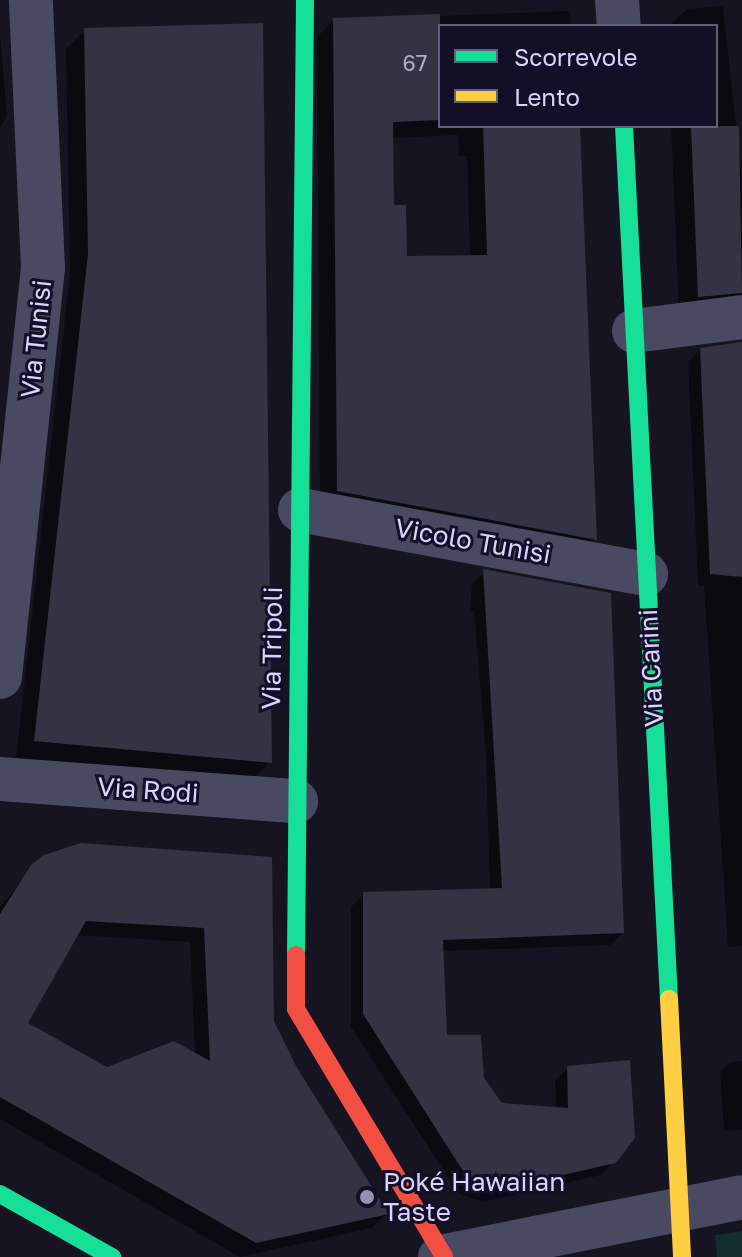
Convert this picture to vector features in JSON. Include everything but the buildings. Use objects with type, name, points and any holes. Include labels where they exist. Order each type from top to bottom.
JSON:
[{"type":"street","name":"Via Tunisi","points":[[0,677],[43,268],[31,0]]},
{"type":"street","name":"Via Tripoli","points":[[305,0],[296,1009],[442,1257]]},
{"type":"street","points":[[617,0],[619,24]]},
{"type":"street","name":"Via Carini","points":[[624,128],[682,1257]]},
{"type":"street","points":[[634,331],[742,317]]},
{"type":"street","name":"Vicolo Tunisi","points":[[300,510],[646,574]]},
{"type":"street","name":"Via Rodi","points":[[0,779],[296,801]]},
{"type":"street","points":[[0,1194],[112,1257]]},
{"type":"street","points":[[442,1257],[742,1197]]},
{"type":"green space","points":[[742,1231],[742,1257],[717,1257],[715,1235]]},
{"type":"traffic: fast","points":[[296,955],[305,0]]},
{"type":"traffic: fast","points":[[624,128],[669,999]]},
{"type":"traffic: fast","points":[[0,1194],[112,1257]]},
{"type":"traffic: slow","points":[[669,999],[682,1257]]},
{"type":"traffic: jam","points":[[296,955],[296,1009],[444,1256]]},
{"type":"place","name":"Poké Hawaiian Taste","points":[[367,1197]]}]
